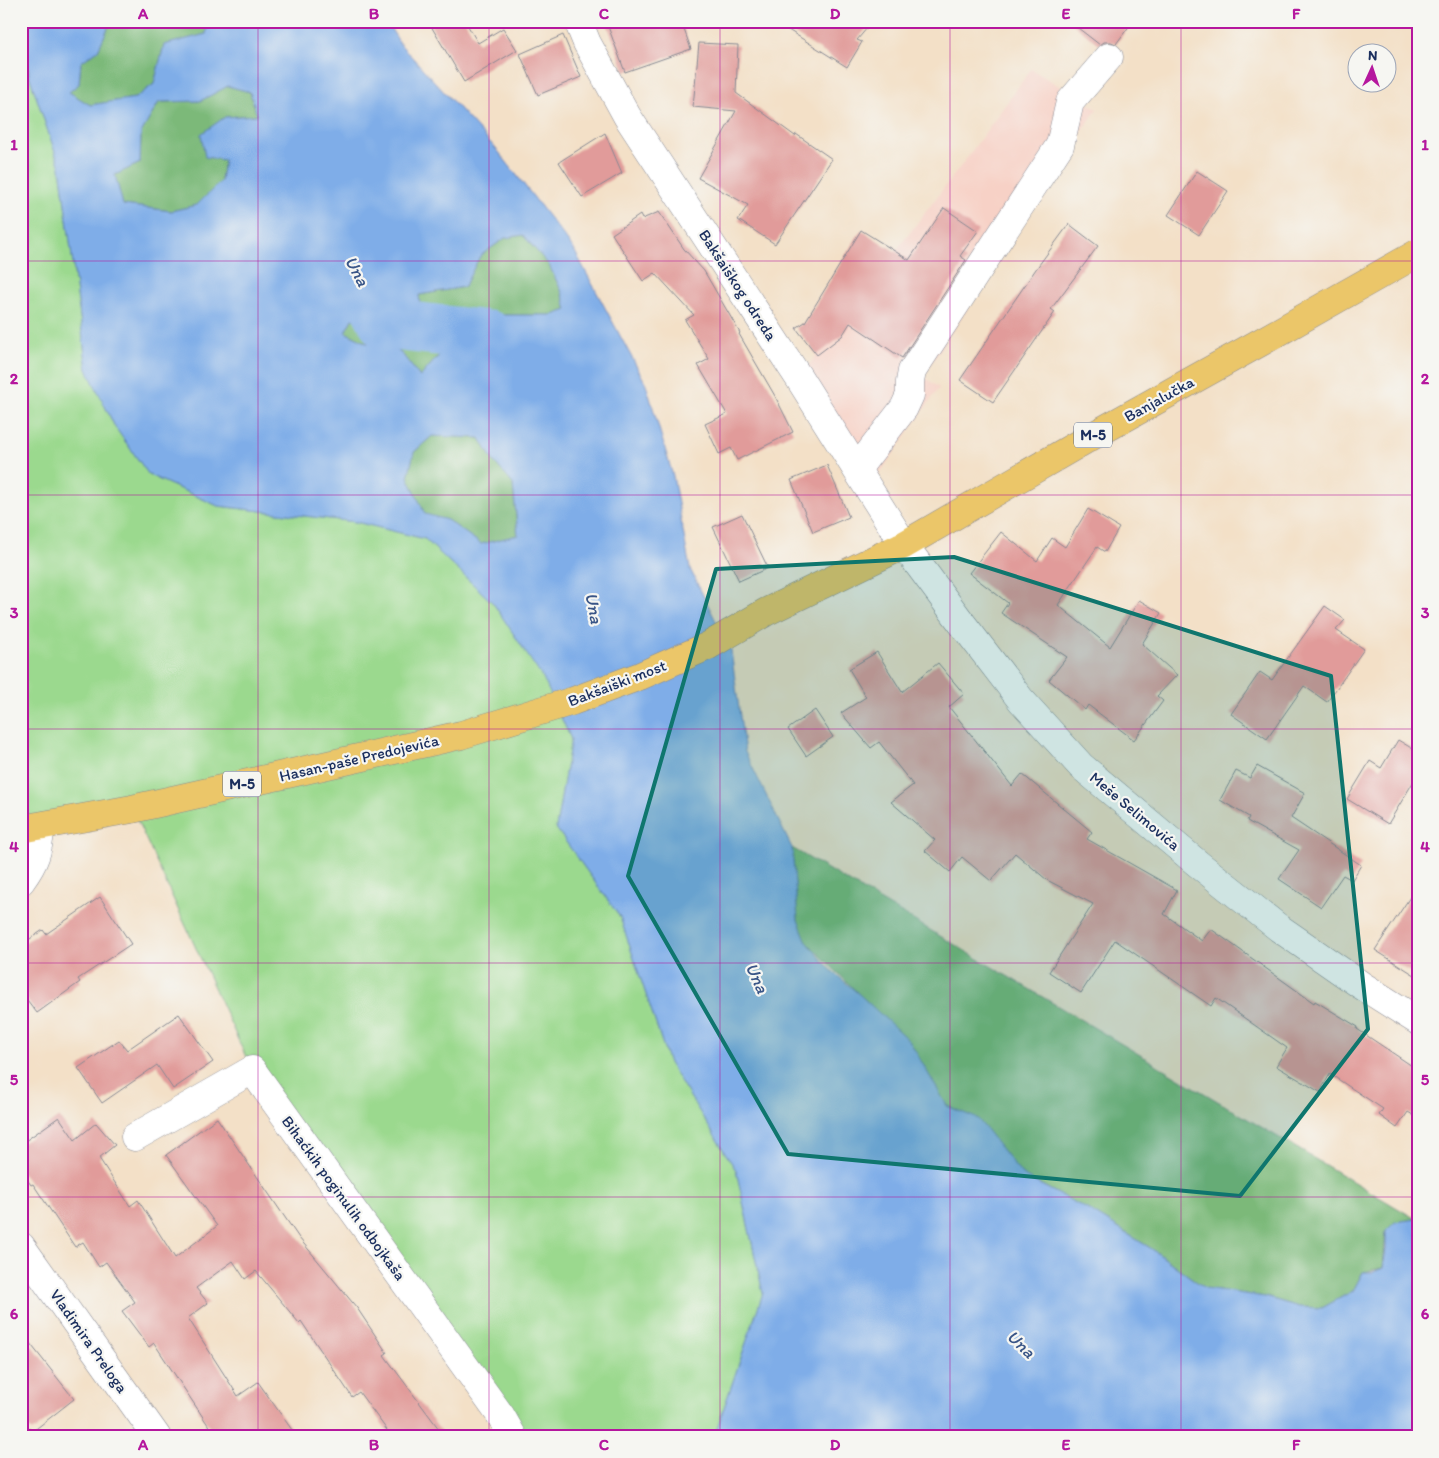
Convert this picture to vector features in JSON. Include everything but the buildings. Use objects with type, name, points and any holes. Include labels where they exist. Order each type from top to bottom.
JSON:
[{"type":"main road","name":"Banjalučka","points":[[766,612],[904,545],[1086,439],[1418,253]]},
{"type":"main road","name":"Bakšaiški most","points":[[461,735],[573,701],[640,676],[708,646],[766,612]]},
{"type":"main road","name":"Hasan-paše Predojevića","points":[[31,828],[132,809],[461,735]]},
{"type":"street","name":"Bakšaiškog odreda","points":[[578,21],[587,42],[627,116],[799,378],[904,545]]},
{"type":"street","points":[[857,469],[904,408],[910,395],[912,371],[1060,145],[1070,102],[1108,57]]},
{"type":"street","name":"Meše Selimovića","points":[[904,545],[1021,700],[1081,766],[1197,863],[1280,928],[1361,985],[1418,1021]]},
{"type":"street","points":[[21,881],[31,868],[38,852],[31,828]]},
{"type":"street","name":"Bihaćkih poginulih odbojkaša","points":[[135,1137],[252,1070],[501,1416],[513,1437]]},
{"type":"street","name":"Vladimira Preloga","points":[[21,1246],[157,1437]]},
{"type":"highlighted area","points":[[954,557],[1331,676],[1368,1029],[1240,1196],[788,1154],[628,876],[716,569]]},
{"type":"shaded area","points":[[1031,69],[1097,109],[923,376],[939,388],[869,489],[799,378],[966,159]]},
{"type":"green space","points":[[21,21],[25,21],[29,75],[60,167],[87,369],[115,427],[149,475],[218,506],[356,522],[425,539],[493,603],[544,679],[571,739],[556,828],[620,917],[669,1063],[736,1170],[763,1293],[714,1437],[513,1437],[252,1070],[132,809],[21,829]]},
{"type":"green space","points":[[111,21],[208,21],[206,34],[164,45],[154,84],[135,98],[90,105],[68,92],[79,84],[81,62],[98,50]]},
{"type":"green space","points":[[228,86],[250,92],[258,115],[225,117],[224,160],[221,181],[197,205],[171,211],[123,205],[115,175],[140,163],[141,133],[159,102],[200,101]]},
{"type":"green space","points":[[523,235],[549,265],[562,292],[567,310],[553,315],[459,316],[449,344],[420,377],[402,354],[386,343],[367,343],[345,332],[352,319],[365,323],[419,295],[464,287],[480,256],[505,238]]},
{"type":"green space","points":[[432,436],[480,438],[492,459],[513,484],[518,535],[481,544],[447,520],[425,515],[408,477],[414,452]]},
{"type":"green space","points":[[792,848],[1416,1219],[1395,1222],[1386,1231],[1383,1268],[1363,1272],[1353,1291],[1322,1308],[1299,1307],[1265,1297],[1205,1288],[1152,1249],[1087,1209],[1022,1175],[978,1119],[947,1106],[910,1042],[807,942],[798,920]]},
{"type":"water","points":[[25,21],[111,21],[98,50],[81,62],[79,84],[69,92],[90,105],[135,98],[154,84],[164,45],[206,34],[208,21],[386,21],[401,45],[498,151],[573,248],[646,384],[673,476],[690,569],[731,651],[745,752],[792,848],[798,920],[807,942],[830,969],[910,1042],[947,1106],[978,1119],[1022,1175],[1087,1209],[1152,1249],[1205,1288],[1265,1297],[1299,1307],[1322,1308],[1353,1291],[1363,1272],[1373,1272],[1383,1268],[1386,1231],[1395,1222],[1418,1220],[1418,1437],[714,1437],[763,1293],[736,1170],[669,1063],[620,917],[556,828],[571,739],[544,680],[493,603],[425,539],[356,522],[218,506],[149,475],[115,427],[87,369],[60,167],[29,75]],"holes":[[[228,86],[250,92],[257,115],[225,117],[201,134],[205,157],[224,160],[221,181],[197,205],[171,211],[123,205],[115,175],[140,163],[141,133],[159,102],[200,101]],[[523,235],[549,265],[562,292],[567,310],[553,315],[458,316],[449,344],[420,377],[402,354],[386,343],[367,343],[345,332],[352,319],[365,323],[421,317],[419,295],[464,287],[480,256],[505,238]],[[432,436],[480,438],[492,459],[513,484],[518,535],[481,544],[447,520],[425,514],[408,477],[414,452]]]},
{"type":"waterway","name":"Una","points":[[350,258],[385,324],[489,336],[510,363]]}]
